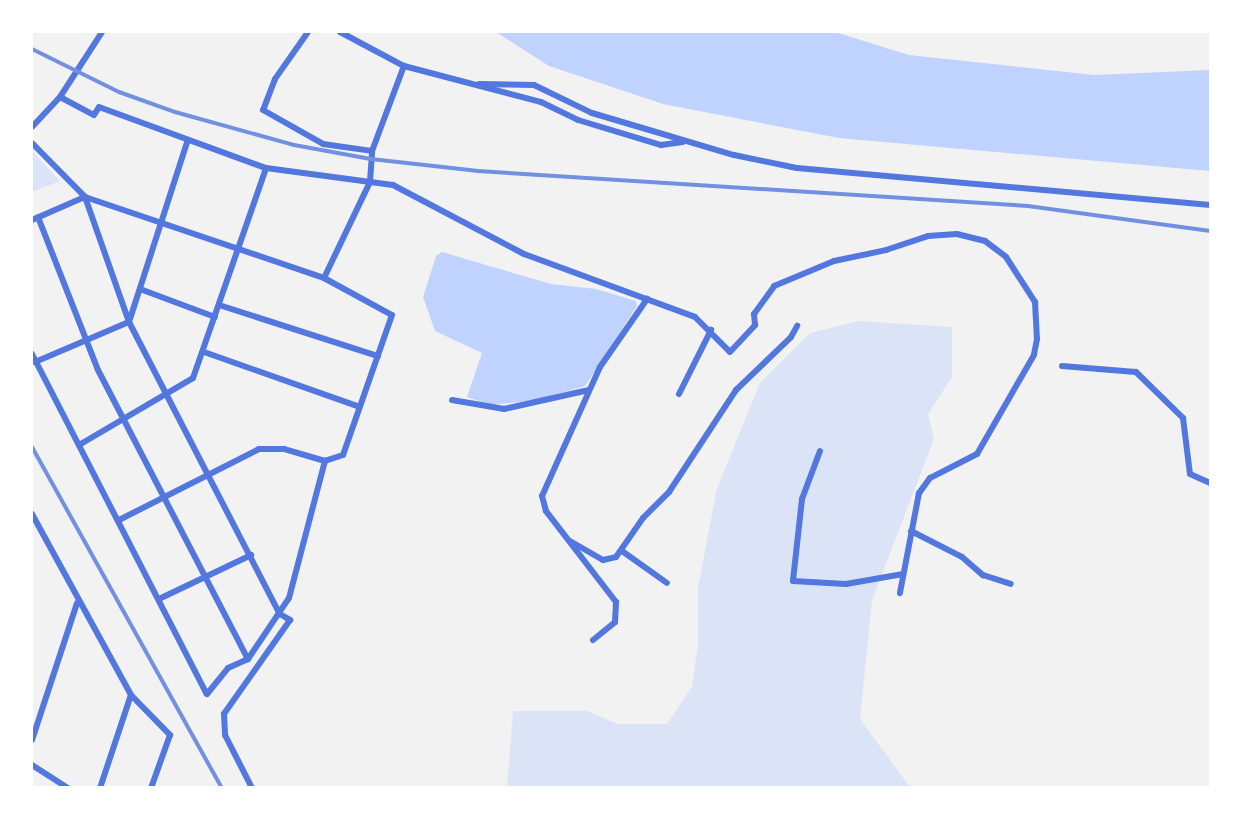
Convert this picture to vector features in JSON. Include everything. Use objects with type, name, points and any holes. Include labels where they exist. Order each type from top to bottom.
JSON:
[{"type":"street","points":[[32,127],[60,97],[102,32]]},
{"type":"street","points":[[308,32],[275,79],[263,110],[323,144],[372,151]]},
{"type":"street","points":[[340,32],[404,66],[542,102],[578,120],[661,146],[687,142]]},
{"type":"street","points":[[324,278],[370,182],[372,151],[404,66]]},
{"type":"street","points":[[479,84],[534,85],[592,113],[687,142],[767,163],[830,174],[1210,205]]},
{"type":"street","points":[[60,97],[94,115],[99,107],[187,142],[266,168],[385,182],[414,193],[443,214],[524,254],[695,317],[711,330],[730,352],[755,325],[754,314],[774,286],[834,261],[886,250],[915,238],[949,234],[973,236],[1006,257],[1035,302],[1037,339],[1034,356],[976,454],[930,478],[919,493],[900,593]]},
{"type":"street","points":[[35,362],[129,322],[187,142]]},
{"type":"street","points":[[32,143],[85,197],[129,322],[211,476],[280,614],[290,620],[224,714],[225,735],[252,788]]},
{"type":"street","points":[[79,445],[167,396],[193,378],[204,352],[266,168]]},
{"type":"street","points":[[119,520],[166,497],[211,476],[260,448],[284,449],[325,461],[343,455],[392,315],[324,278],[85,197],[35,218],[84,340],[124,420],[166,497],[208,575],[248,659]]},
{"type":"street","points":[[140,289],[215,316]]},
{"type":"street","points":[[593,640],[615,622],[616,603],[604,582],[546,511],[542,496],[589,390],[611,349],[647,298]]},
{"type":"street","points":[[219,305],[378,356]]},
{"type":"street","points":[[565,537],[603,560],[609,561],[622,551],[643,518],[669,492],[736,390],[791,337],[797,326]]},
{"type":"street","points":[[679,394],[711,330]]},
{"type":"street","points":[[204,352],[360,407]]},
{"type":"street","points":[[32,354],[161,598],[207,694],[228,668],[248,659],[280,614],[294,583],[325,461]]},
{"type":"street","points":[[1062,366],[1136,372],[1183,418],[1190,474],[1210,483]]},
{"type":"street","points":[[452,400],[504,409],[589,390]]},
{"type":"street","points":[[820,451],[802,499],[793,582],[838,584],[903,574]]},
{"type":"street","points":[[32,514],[77,603],[132,695],[170,735],[151,788]]},
{"type":"street","points":[[911,531],[962,557],[983,575],[1011,584]]},
{"type":"street","points":[[622,551],[667,583]]},
{"type":"street","points":[[161,598],[251,555]]},
{"type":"street","points":[[32,740],[77,603]]},
{"type":"street","points":[[100,788],[132,695]]},
{"type":"street","points":[[32,765],[68,788]]},
{"type":"shaded area","points":[[32,151],[60,181],[32,192]]},
{"type":"shaded area","points":[[859,321],[952,327],[952,377],[928,414],[934,439],[872,600],[860,719],[910,787],[507,788],[513,711],[587,711],[618,724],[667,724],[692,687],[698,643],[698,588],[717,488],[760,383],[810,333]]},
{"type":"water","points":[[496,32],[835,32],[909,55],[1094,75],[1210,70],[1210,171],[839,138],[663,104],[549,66]]},
{"type":"water","points":[[442,252],[551,284],[596,289],[636,301],[637,306],[585,386],[537,400],[491,405],[467,397],[482,353],[435,331],[423,297],[436,256]]},
{"type":"railway","points":[[32,49],[119,92],[175,112],[294,145],[371,159],[478,171],[1028,206],[1210,231]]},
{"type":"railway","points":[[32,447],[222,788]]}]
